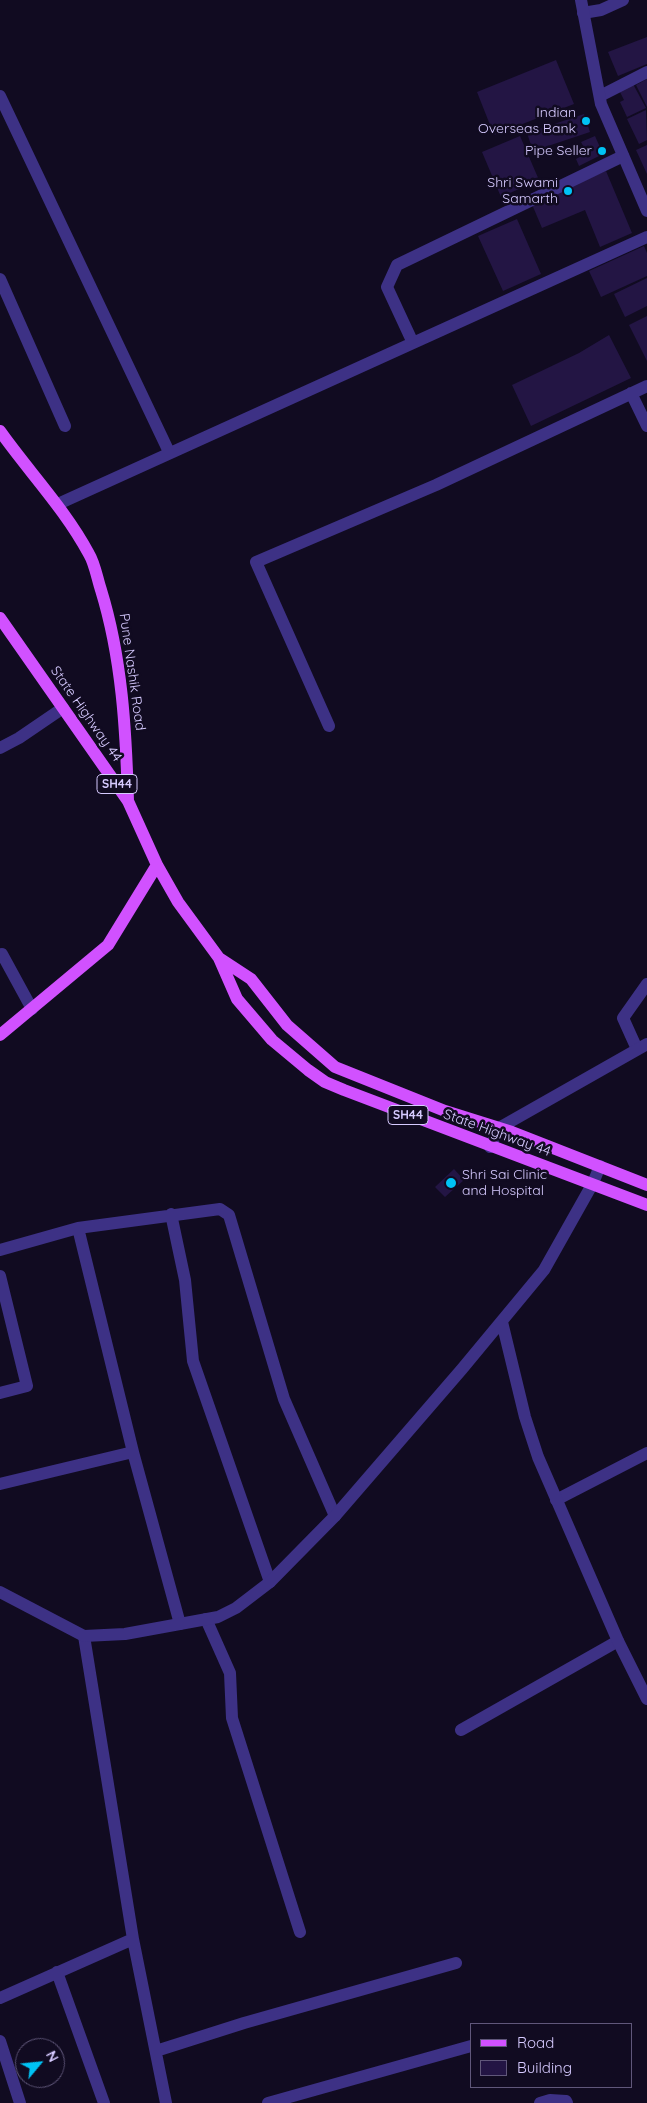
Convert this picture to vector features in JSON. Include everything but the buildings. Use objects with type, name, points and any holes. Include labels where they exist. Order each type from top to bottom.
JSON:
[{"type":"main road","name":"Pune Nashik Road","points":[[0,430],[22,462],[58,504],[90,555],[110,619],[126,734],[128,801]]},
{"type":"main road","name":"State Highway 44","points":[[0,618],[128,801],[157,865],[178,902],[219,958],[237,999],[272,1040],[325,1082],[490,1147],[593,1183],[647,1205]]},
{"type":"main road","points":[[0,1035],[108,945],[157,865]]},
{"type":"main road","name":"State Highway 44","points":[[219,958],[250,979],[287,1025],[335,1068],[445,1111],[499,1128],[647,1185]]},
{"type":"main road","points":[[325,1082],[335,1068]]},
{"type":"street","points":[[623,0],[601,10],[582,6],[601,104],[647,211]]},
{"type":"street","points":[[600,96],[647,72]]},
{"type":"street","points":[[0,96],[169,452]]},
{"type":"street","points":[[413,343],[387,287],[397,265],[624,156]]},
{"type":"street","points":[[58,504],[169,452],[647,237]]},
{"type":"street","points":[[0,280],[65,426]]},
{"type":"street","points":[[329,726],[256,562],[436,486],[647,386]]},
{"type":"street","points":[[631,393],[647,426]]},
{"type":"street","points":[[0,748],[20,738],[63,708]]},
{"type":"street","points":[[1,953],[32,1009]]},
{"type":"street","points":[[490,1147],[499,1128],[642,1046],[622,1018],[647,984]]},
{"type":"street","points":[[0,1592],[84,1636],[125,1634],[218,1617],[236,1608],[270,1582],[335,1516],[502,1322],[544,1270],[593,1183],[600,1166]]},
{"type":"street","points":[[0,1250],[78,1228],[171,1214],[220,1209],[229,1216],[284,1399],[335,1516]]},
{"type":"street","points":[[171,1214],[185,1280],[194,1361],[270,1582]]},
{"type":"street","points":[[78,1228],[133,1452],[180,1624]]},
{"type":"street","points":[[0,1276],[27,1386],[0,1393]]},
{"type":"street","points":[[502,1322],[525,1417],[538,1457],[618,1641],[647,1699]]},
{"type":"street","points":[[0,1484],[133,1452]]},
{"type":"street","points":[[556,1500],[647,1454]]},
{"type":"street","points":[[206,1619],[230,1673],[232,1718],[300,1932]]},
{"type":"street","points":[[84,1636],[133,1939],[166,2103]]},
{"type":"street","points":[[461,1730],[618,1641]]},
{"type":"street","points":[[0,1998],[133,1939]]},
{"type":"street","points":[[156,2051],[456,1963]]},
{"type":"street","points":[[57,1972],[104,2103]]},
{"type":"street","points":[[0,2041],[20,2103]]},
{"type":"street","points":[[268,2103],[470,2046]]},
{"type":"street","points":[[540,2103],[550,2100],[566,2101],[567,2103]]},
{"type":"place","name":"Indian Overseas Bank","points":[[586,121]]},
{"type":"place","name":"Pipe Seller","points":[[602,151]]},
{"type":"place","name":"Shri Swami Samarth","points":[[568,191]]},
{"type":"place","name":"Shri Sai Clinic and Hospital","points":[[451,1183]]}]
